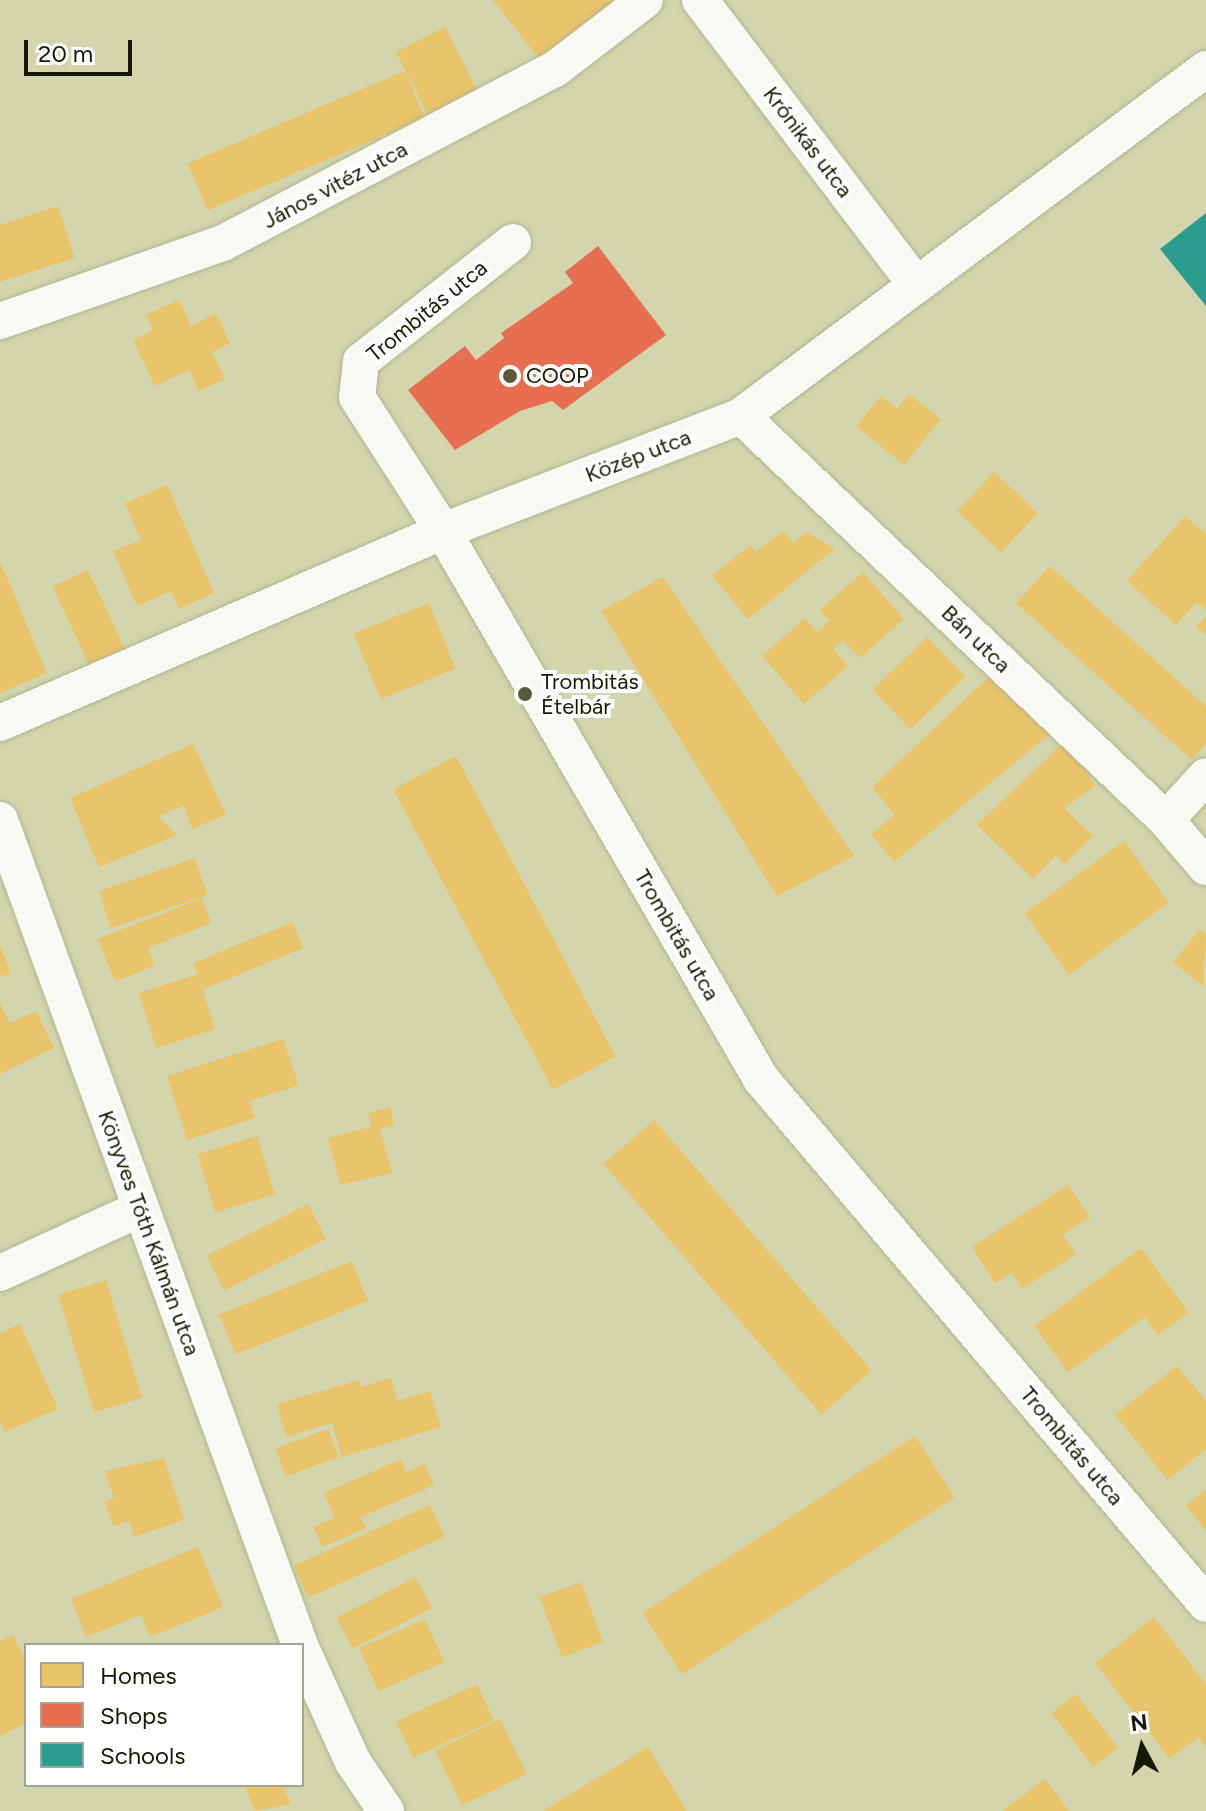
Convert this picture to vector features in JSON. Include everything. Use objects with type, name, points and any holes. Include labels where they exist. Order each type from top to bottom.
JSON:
[{"type":"street","name":"János vitéz utca","points":[[0,321],[223,243],[555,69],[645,0]]},
{"type":"street","name":"Krónikás utca","points":[[700,0],[916,285]]},
{"type":"street","name":"Közép utca","points":[[0,723],[443,531],[741,416],[1206,69]]},
{"type":"street","name":"Trombitás utca","points":[[513,242],[361,361],[357,397],[443,531],[761,1079],[1206,1604]]},
{"type":"street","name":"Bán utca","points":[[741,416],[1166,820],[1206,867]]},
{"type":"street","points":[[1166,820],[1206,776]]},
{"type":"street","name":"Könyves Tóth Kálmán utca","points":[[0,820],[299,1643]]},
{"type":"street","points":[[0,1273],[140,1209]]},
{"type":"street","name":"Könyves Tóth Kálmán utca","points":[[304,1655],[353,1762],[386,1811]]},
{"type":"building: Homes","points":[[493,0],[624,0],[545,66]]},
{"type":"building: Homes","points":[[445,27],[477,89],[428,114],[396,52]]},
{"type":"building: Homes","points":[[405,71],[425,118],[208,210],[188,163]]},
{"type":"building: Homes","points":[[58,206],[75,258],[0,282],[0,225]]},
{"type":"building: Homes","points":[[179,300],[191,326],[216,313],[230,343],[212,352],[225,379],[199,391],[189,370],[155,386],[133,340],[153,330],[146,315]]},
{"type":"building: Homes","points":[[909,394],[941,419],[904,465],[856,426],[881,396],[897,409]]},
{"type":"building: Homes","points":[[994,472],[1038,513],[1001,552],[957,511]]},
{"type":"building: Homes","points":[[167,485],[214,593],[179,609],[171,591],[137,606],[113,551],[141,540],[125,503]]},
{"type":"building: Homes","points":[[1185,516],[1206,534],[1206,610],[1197,602],[1176,625],[1127,581]]},
{"type":"building: Homes","points":[[783,531],[793,543],[807,532],[835,549],[748,619],[712,576],[750,545],[756,552]]},
{"type":"building: Homes","points":[[0,561],[47,673],[0,693]]},
{"type":"building: Homes","points":[[1050,566],[1206,706],[1206,744],[1192,760],[1016,603]]},
{"type":"building: Homes","points":[[88,570],[126,652],[91,669],[53,586]]},
{"type":"building: Homes","points":[[863,572],[904,619],[860,658],[843,640],[833,649],[848,666],[804,704],[762,656],[805,618],[817,632],[830,621],[820,610]]},
{"type":"building: Homes","points":[[663,577],[854,856],[777,896],[601,611]]},
{"type":"building: Homes","points":[[429,603],[456,669],[380,699],[354,633]]},
{"type":"building: Homes","points":[[1206,616],[1206,635],[1196,627]]},
{"type":"building: Homes","points":[[927,637],[965,677],[911,729],[872,690]]},
{"type":"building: Homes","points":[[994,672],[1056,729],[894,862],[871,834],[895,815],[872,787]]},
{"type":"building: Homes","points":[[1066,740],[1095,786],[1064,808],[1093,836],[1065,864],[1056,855],[1033,879],[977,825]]},
{"type":"building: Homes","points":[[193,744],[226,815],[192,829],[184,806],[158,816],[177,835],[99,867],[70,798]]},
{"type":"building: Homes","points":[[456,756],[616,1056],[553,1090],[393,789]]},
{"type":"building: Homes","points":[[1124,841],[1169,902],[1069,975],[1024,913]]},
{"type":"building: Homes","points":[[195,858],[208,895],[111,928],[99,891]]},
{"type":"building: Homes","points":[[202,898],[211,923],[148,948],[155,965],[115,982],[98,939]]},
{"type":"building: Homes","points":[[293,922],[303,948],[204,989],[199,978],[215,1029],[156,1048],[139,993],[198,974],[193,963]]},
{"type":"building: Homes","points":[[1200,929],[1206,935],[1203,986],[1173,962]]},
{"type":"building: Homes","points":[[0,945],[11,973],[0,977]]},
{"type":"building: Homes","points":[[0,1003],[10,1023],[36,1011],[54,1048],[0,1074]]},
{"type":"building: Homes","points":[[283,1039],[299,1085],[249,1101],[255,1118],[187,1140],[167,1076]]},
{"type":"building: Homes","points":[[390,1107],[394,1125],[380,1129],[392,1173],[340,1185],[328,1138],[371,1127],[368,1113]]},
{"type":"building: Homes","points":[[654,1120],[872,1371],[821,1415],[603,1164]]},
{"type":"building: Homes","points":[[257,1136],[275,1194],[216,1212],[198,1154]]},
{"type":"building: Homes","points":[[1068,1185],[1090,1217],[1063,1235],[1076,1254],[1022,1289],[1012,1273],[995,1283],[972,1247]]},
{"type":"building: Homes","points":[[308,1204],[326,1239],[224,1291],[206,1256]]},
{"type":"building: Homes","points":[[1141,1248],[1189,1313],[1158,1335],[1145,1317],[1068,1372],[1034,1326]]},
{"type":"building: Homes","points":[[352,1261],[368,1301],[236,1354],[219,1315]]},
{"type":"building: Homes","points":[[106,1280],[142,1398],[94,1412],[58,1295]]},
{"type":"building: Homes","points":[[20,1324],[58,1409],[5,1432],[0,1421],[0,1333]]},
{"type":"building: Homes","points":[[1177,1366],[1206,1401],[1206,1449],[1168,1480],[1115,1415]]},
{"type":"building: Homes","points":[[391,1378],[398,1401],[430,1391],[441,1427],[342,1457],[332,1423],[286,1437],[277,1404],[359,1380],[361,1387]]},
{"type":"building: Homes","points":[[328,1429],[338,1457],[286,1476],[275,1448]]},
{"type":"building: Homes","points":[[915,1436],[955,1497],[682,1674],[642,1613]]},
{"type":"building: Homes","points":[[164,1458],[184,1520],[134,1537],[129,1521],[113,1526],[105,1501],[114,1498],[105,1471]]},
{"type":"building: Homes","points":[[401,1459],[406,1472],[425,1464],[434,1485],[361,1517],[366,1528],[322,1547],[313,1527],[335,1518],[324,1493]]},
{"type":"building: Homes","points":[[1206,1489],[1206,1531],[1186,1506]]},
{"type":"building: Homes","points":[[430,1505],[444,1537],[308,1598],[294,1566]]},
{"type":"building: Homes","points":[[198,1547],[223,1607],[150,1637],[141,1615],[86,1637],[71,1599]]},
{"type":"building: Homes","points":[[416,1577],[432,1608],[353,1649],[337,1617]]},
{"type":"building: Homes","points":[[581,1582],[603,1642],[562,1657],[540,1597]]},
{"type":"building: Homes","points":[[1154,1617],[1206,1684],[1206,1747],[1198,1737],[1170,1759],[1095,1663]]},
{"type":"building: Homes","points":[[425,1619],[444,1662],[378,1691],[359,1648]]},
{"type":"building: Homes","points":[[13,1635],[24,1657],[24,1724],[0,1736],[0,1641]]},
{"type":"building: Homes","points":[[477,1684],[494,1720],[413,1758],[396,1722]]},
{"type":"building: Homes","points":[[1076,1694],[1118,1748],[1093,1767],[1052,1713]]},
{"type":"building: Homes","points":[[500,1719],[527,1774],[462,1805],[435,1751]]},
{"type":"building: Homes","points":[[648,1747],[687,1811],[543,1811]]},
{"type":"building: Homes","points":[[1045,1779],[1069,1811],[1002,1811]]},
{"type":"building: Homes","points":[[245,1787],[288,1787],[284,1789],[291,1804],[255,1811]]},
{"type":"building: Shops","points":[[598,246],[666,335],[563,410],[552,401],[520,411],[455,450],[408,390],[465,346],[476,360],[504,338],[501,333],[573,283],[565,272]]},
{"type":"building: Schools","points":[[1206,213],[1206,306],[1160,249]]},
{"type":"place","name":"COOP","points":[[510,376]]},
{"type":"place","name":"Trombitás Ételbár","points":[[525,694]]}]
